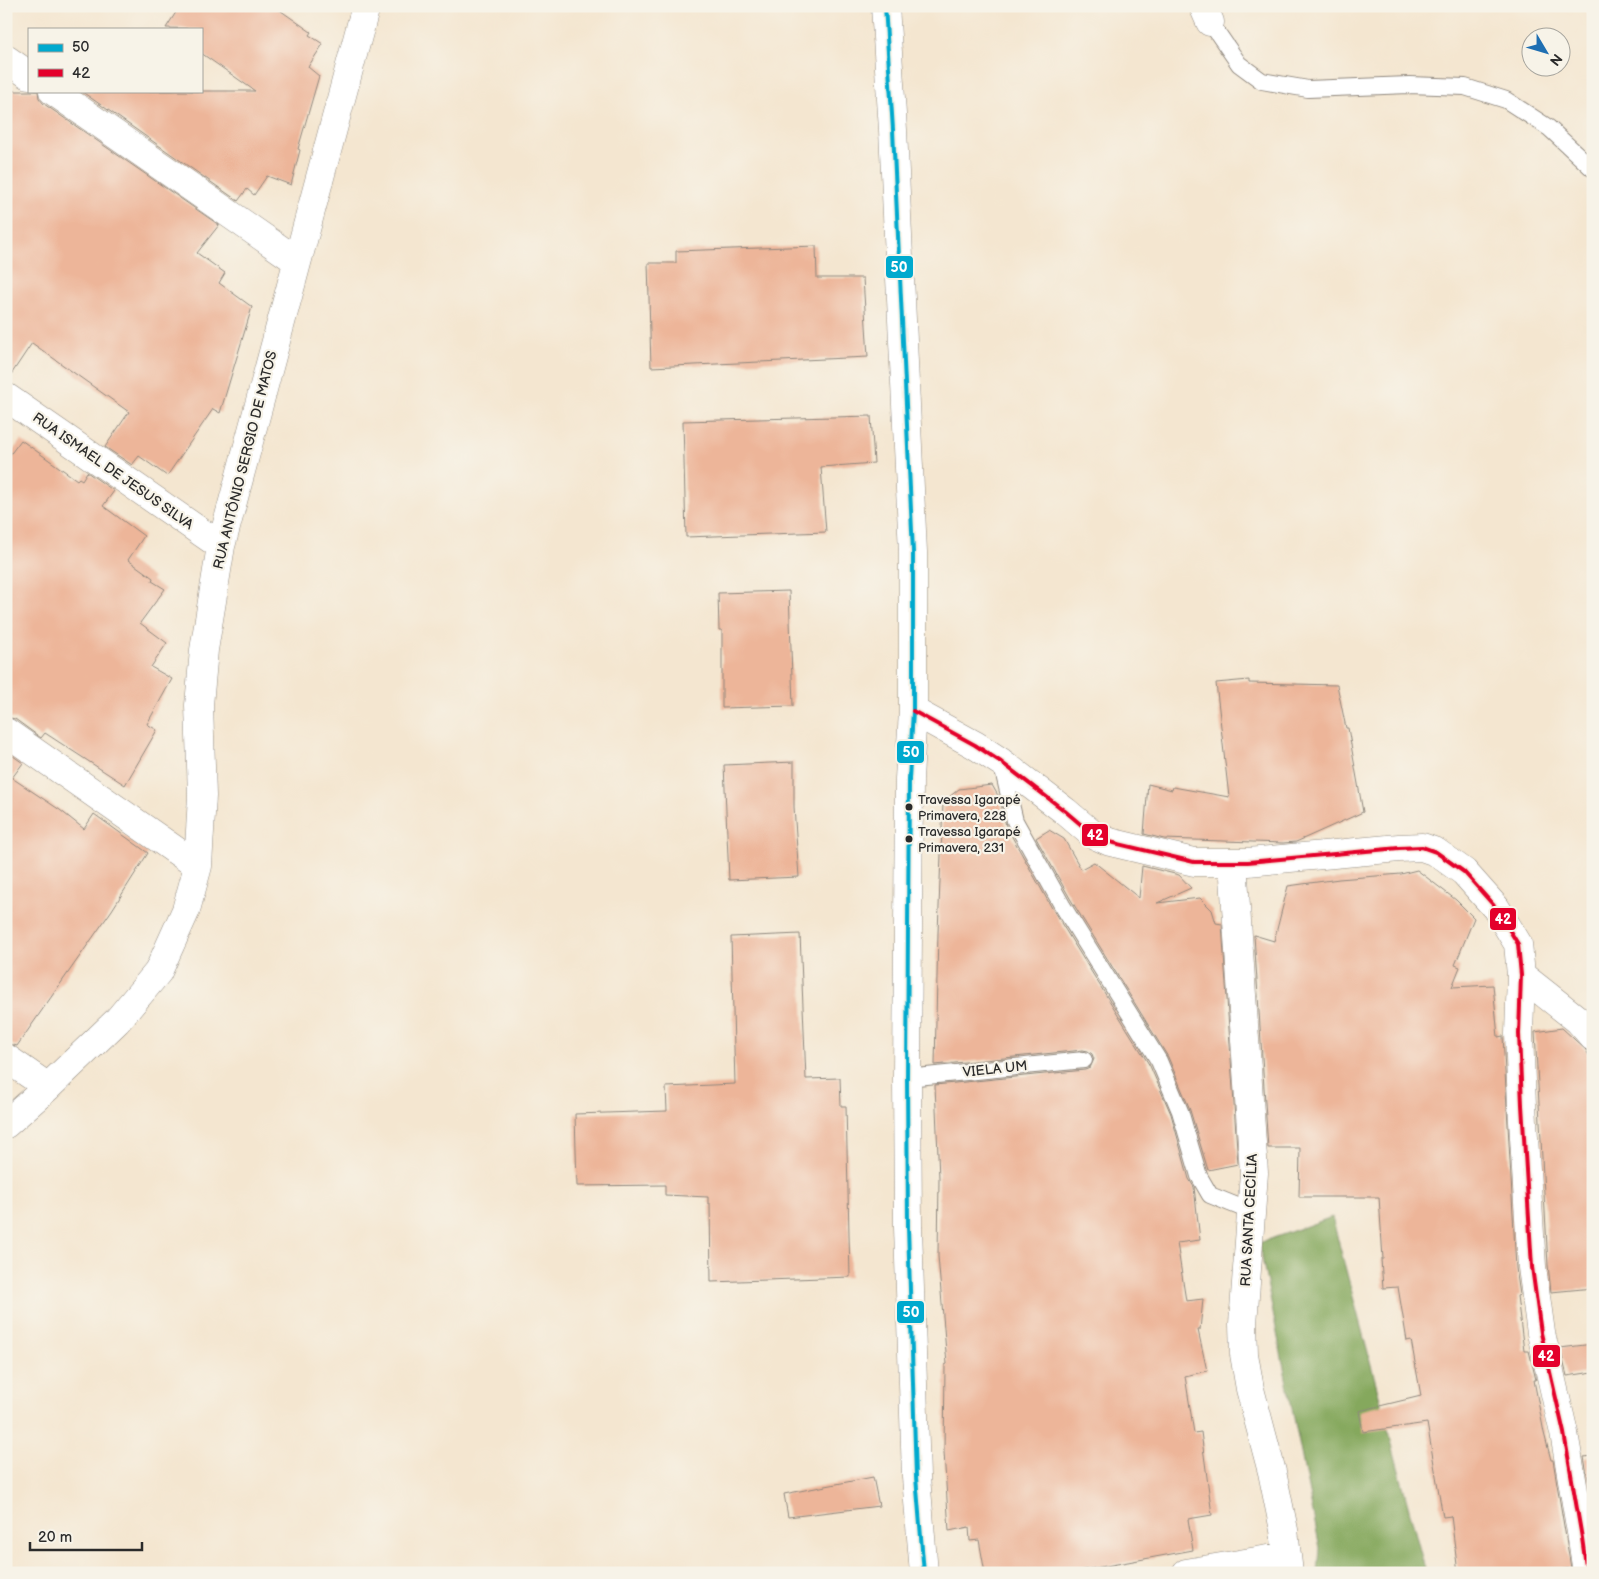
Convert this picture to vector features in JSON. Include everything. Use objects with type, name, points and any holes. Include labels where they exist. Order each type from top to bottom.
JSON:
[{"type":"street","name":"RUA ANTÔNIO SERGIO DE MATOS","points":[[6,1124],[117,1022],[158,972],[186,910],[198,866],[202,796],[199,705],[204,650],[220,546],[366,6]]},
{"type":"street","points":[[886,6],[912,552],[913,711],[909,779],[906,1078],[908,1227],[916,1477],[924,1573]]},
{"type":"street","points":[[6,59],[28,74]]},
{"type":"street","points":[[54,92],[297,261]]},
{"type":"street","name":"RUA ISMAEL DE JESUS SILVA","points":[[6,398],[220,546]]},
{"type":"street","points":[[913,711],[975,745],[1001,762],[1065,810],[1092,834],[1110,842],[1194,862],[1257,862],[1422,847],[1436,852],[1464,872],[1496,908],[1518,944],[1521,976],[1519,1034],[1532,1268],[1541,1333],[1564,1433],[1587,1573]]},
{"type":"street","points":[[6,732],[198,866]]},
{"type":"street","name":"RUA SANTA CECÍLIA","points":[[1233,862],[1254,1173],[1243,1324],[1244,1354],[1250,1390],[1272,1472],[1284,1530],[1288,1564]]},
{"type":"street","points":[[1521,976],[1588,1023]]},
{"type":"street","points":[[6,1058],[48,1087]]},
{"type":"street","points":[[1186,1573],[1288,1564]]},
{"type":"lane","points":[[1206,14],[1239,64],[1262,81],[1308,90],[1409,85],[1465,87],[1506,100],[1549,128],[1593,169]]},
{"type":"lane","points":[[1001,762],[1015,820],[1062,905],[1159,1061],[1180,1111],[1199,1176],[1204,1186],[1210,1195],[1252,1212]]},
{"type":"lane","name":"VIELA UM","points":[[906,1078],[1084,1060]]},
{"type":"green space","points":[[1332,1217],[1426,1573],[1318,1573],[1320,1548],[1259,1243]]},
{"type":"building","points":[[180,6],[274,6],[311,32],[309,35],[323,44],[308,67],[319,76],[298,149],[300,150],[291,185],[267,176],[254,195],[247,189],[238,201],[82,92],[255,91],[202,54],[202,28],[166,28]]},
{"type":"building","points":[[6,91],[28,91],[38,92],[39,98],[44,104],[219,225],[197,253],[225,273],[219,283],[252,307],[220,413],[213,409],[167,476],[139,456],[132,465],[105,447],[129,412],[32,343],[6,382]]},
{"type":"building","points":[[816,246],[817,278],[863,278],[868,357],[651,367],[648,263],[676,263],[676,251]]},
{"type":"building","points":[[871,416],[874,463],[821,467],[826,532],[686,537],[683,421]]},
{"type":"building","points":[[21,440],[77,480],[79,478],[82,480],[87,472],[114,491],[103,506],[144,536],[128,560],[153,578],[152,581],[165,589],[140,623],[167,643],[151,667],[172,679],[147,724],[157,730],[125,785],[45,733],[41,738],[15,719],[6,717],[6,460]]},
{"type":"building","points":[[789,591],[793,706],[722,708],[722,630],[719,630],[718,593]]},
{"type":"building","points":[[1249,680],[1249,683],[1337,685],[1346,728],[1348,728],[1363,812],[1296,842],[1164,839],[1144,834],[1148,784],[1172,790],[1173,787],[1229,797],[1216,683]]},
{"type":"building","points":[[6,751],[23,763],[12,778],[60,810],[84,829],[94,814],[148,853],[112,910],[17,1046],[6,1043]]},
{"type":"building","points":[[794,762],[794,807],[799,877],[729,880],[724,765]]},
{"type":"building","points":[[992,785],[1000,799],[1006,826],[1053,910],[1150,1066],[1171,1114],[1189,1179],[1194,1187],[1200,1240],[1177,1243],[1186,1301],[1203,1299],[1200,1330],[1198,1330],[1207,1371],[1185,1376],[1194,1433],[1201,1432],[1212,1515],[1188,1519],[1193,1550],[1068,1573],[985,1573],[979,1540],[970,1541],[969,1527],[949,1531],[944,1452],[945,1365],[947,1364],[938,1256],[939,1178],[935,1085],[1085,1070],[1090,1068],[1094,1059],[1092,1054],[1083,1050],[935,1065],[943,802],[959,789]]},
{"type":"building","points":[[1049,830],[1064,839],[1081,869],[1094,862],[1139,898],[1142,866],[1179,875],[1191,888],[1157,903],[1200,898],[1212,910],[1216,923],[1222,924],[1238,1164],[1208,1170],[1189,1107],[1168,1057],[1071,900],[1036,838]]},
{"type":"building","points":[[1417,870],[1456,900],[1474,918],[1455,965],[1460,967],[1452,987],[1493,985],[1498,1037],[1503,1036],[1516,1268],[1520,1295],[1517,1296],[1524,1351],[1529,1351],[1536,1380],[1534,1380],[1544,1433],[1551,1460],[1553,1460],[1571,1568],[1543,1573],[1458,1573],[1451,1516],[1443,1517],[1427,1423],[1363,1432],[1359,1411],[1421,1396],[1411,1340],[1407,1341],[1398,1287],[1383,1288],[1379,1197],[1299,1197],[1300,1148],[1268,1148],[1254,935],[1274,941],[1288,886],[1339,879],[1401,874]]},
{"type":"building","points":[[800,934],[806,1079],[840,1078],[841,1106],[846,1106],[850,1277],[711,1282],[710,1203],[708,1203],[708,1197],[665,1195],[665,1185],[577,1186],[575,1114],[667,1111],[666,1087],[735,1084],[731,937]]},
{"type":"building","points":[[1562,1028],[1586,1050],[1593,1063],[1593,1288],[1551,1292],[1535,1032]]},
{"type":"building","points":[[1593,1344],[1593,1372],[1567,1376],[1560,1348]]},
{"type":"building","points":[[1593,1456],[1593,1508],[1584,1457]]},
{"type":"building","points":[[873,1477],[879,1506],[788,1517],[784,1494]]},
{"type":"transit line","name":"50","points":[[885,6],[893,130],[913,552],[913,711],[909,779],[908,1227],[916,1477],[924,1573]]},
{"type":"transit line","name":"42","points":[[913,711],[975,745],[1001,762],[1092,834],[1110,842],[1194,862],[1248,862],[1422,847],[1436,852],[1464,872],[1496,908],[1518,944],[1521,975],[1519,1034],[1522,1105],[1532,1267],[1541,1333],[1564,1433],[1587,1573]]},
{"type":"place","name":"Travessa Igarapé Primavera, 228","points":[[909,807]]},
{"type":"place","name":"Travessa Igarapé Primavera, 231","points":[[909,839]]}]
